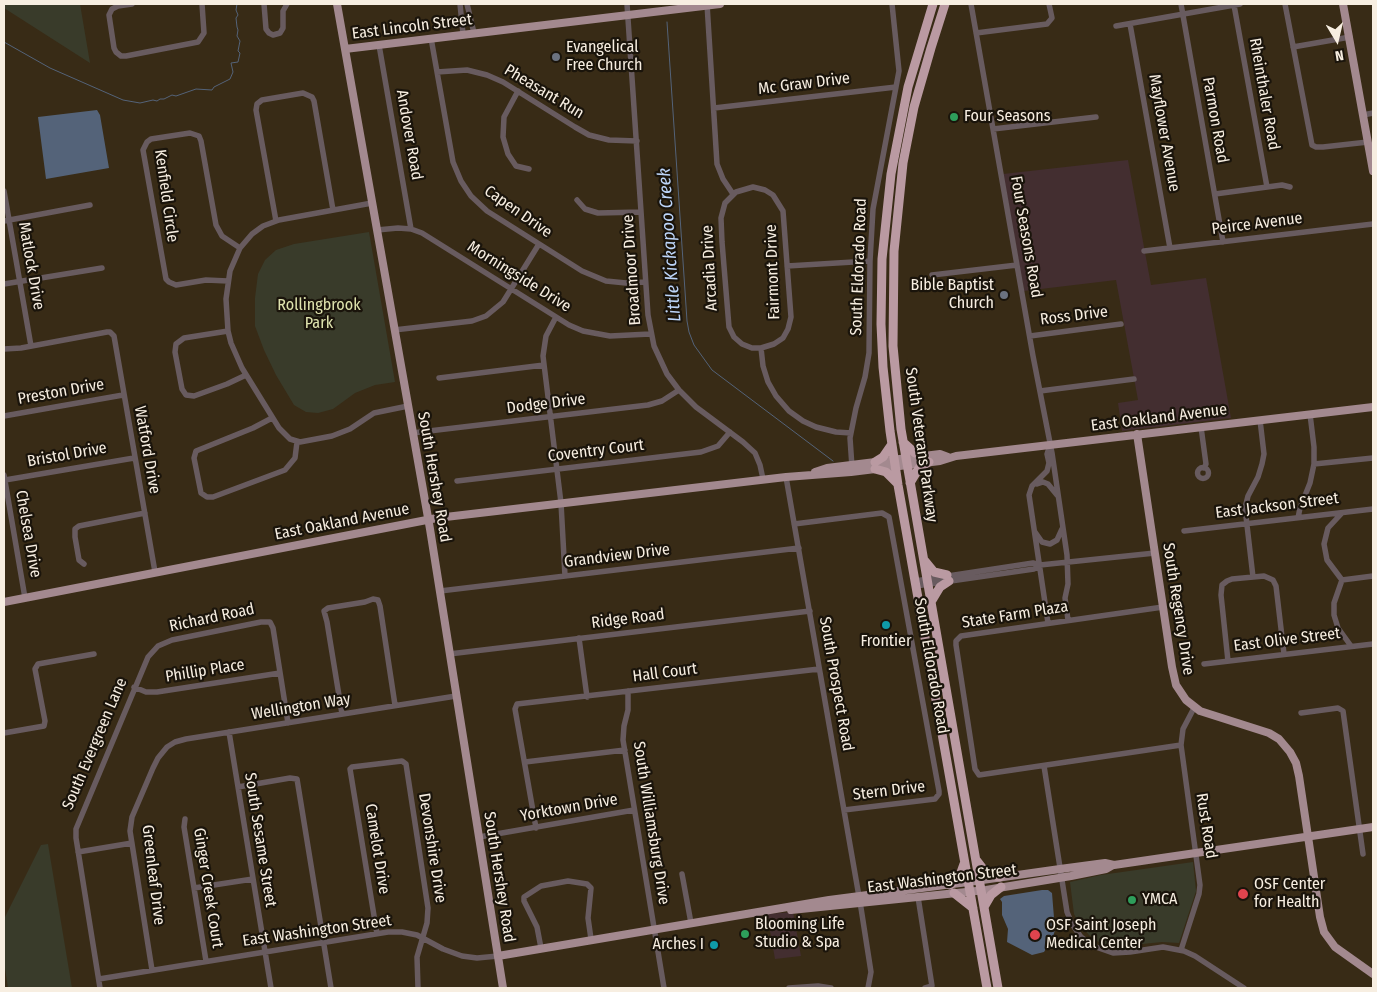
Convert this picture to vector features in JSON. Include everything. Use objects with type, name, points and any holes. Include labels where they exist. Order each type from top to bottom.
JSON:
[{"type":"highway","name":"South Veterans Parkway","points":[[933,4],[916,56],[893,158],[882,267],[881,324],[883,368],[898,484],[987,988]]},
{"type":"highway","name":"South Veterans Parkway","points":[[945,4],[914,106],[903,164],[897,214],[893,279],[893,338],[897,396],[906,462],[998,988]]},
{"type":"highway","points":[[903,442],[927,459],[910,483]]},
{"type":"highway","points":[[892,444],[875,466],[886,472],[898,484]]},
{"type":"highway","points":[[923,560],[934,572],[948,578],[931,602]]},
{"type":"highway","points":[[976,859],[987,874],[1000,878]]},
{"type":"highway","points":[[964,861],[959,878],[952,889],[973,908]]},
{"type":"highway","points":[[984,907],[991,895],[1001,887]]},
{"type":"main road","name":"South Hershey Road","points":[[337,4],[428,519],[503,988]]},
{"type":"main road","name":"East Lincoln Street","points":[[345,49],[707,4],[720,4]]},
{"type":"main road","points":[[1344,4],[1373,171]]},
{"type":"main road","name":"East Oakland Avenue","points":[[4,602],[428,519],[808,474],[829,475],[852,469],[927,459],[940,454],[948,457],[1373,407]]},
{"type":"main road","name":"South Regency Drive","points":[[1137,434],[1174,679],[1182,696],[1194,708],[1206,714],[1264,731],[1275,736],[1287,748],[1297,766],[1320,917],[1324,932],[1335,947],[1373,974]]},
{"type":"main road","name":"East Washington Street","points":[[969,887],[981,891],[1062,878],[1106,869],[1114,865],[1373,827]]},
{"type":"main road","name":"East Washington Street","points":[[498,956],[772,910],[795,910],[969,887],[979,881],[1105,863],[1114,865]]},
{"type":"main road","name":"East Washington Street","points":[[860,900],[918,896],[952,889]]},
{"type":"street","points":[[132,4],[118,6],[112,9],[109,15],[114,48],[121,56],[200,40],[204,33],[202,4]]},
{"type":"street","points":[[264,4],[266,29],[273,35],[280,32],[283,28],[283,10],[287,4]]},
{"type":"street","points":[[460,4],[464,34]]},
{"type":"street","points":[[468,4],[474,33]]},
{"type":"street","name":"Broadmoor Drive","points":[[627,4],[650,334],[661,365],[679,390],[696,407],[755,453],[763,479]]},
{"type":"street","points":[[707,4],[717,164],[722,180],[732,194]]},
{"type":"street","name":"South Eldorado Road","points":[[852,469],[851,433],[869,353],[870,261],[874,203],[899,64],[892,4]]},
{"type":"street","name":"Four Seasons Road","points":[[971,4],[1056,476],[1067,562],[1068,584],[1065,598],[1068,620]]},
{"type":"street","points":[[976,33],[1047,24],[1052,18],[1050,4]]},
{"type":"street","name":"Parmon Road","points":[[1181,4],[1223,242]]},
{"type":"street","points":[[1116,26],[1237,4]]},
{"type":"street","name":"Rheinthaler Road","points":[[1237,4],[1267,187]]},
{"type":"street","points":[[1285,4],[1310,140],[1314,146],[1368,142]]},
{"type":"street","name":"Mayflower Avenue","points":[[1130,24],[1170,248]]},
{"type":"street","points":[[1293,47],[1350,37]]},
{"type":"street","name":"Capen Drive","points":[[431,38],[451,153],[461,181],[471,196],[483,207],[582,271],[597,278],[618,282],[645,282]]},
{"type":"street","name":"Andover Road","points":[[379,45],[411,229]]},
{"type":"street","name":"Pheasant Run","points":[[437,72],[457,70],[477,72],[495,78],[589,135],[609,140],[637,141]]},
{"type":"street","name":"Mc Graw Drive","points":[[714,108],[896,87]]},
{"type":"street","points":[[518,91],[508,106],[504,117],[503,137],[508,154],[516,166],[529,169]]},
{"type":"street","points":[[276,221],[256,108],[262,100],[305,93],[313,99],[333,210]]},
{"type":"street","points":[[1363,115],[1373,114]]},
{"type":"street","points":[[993,129],[1096,117]]},
{"type":"street","name":"Kenfield Circle","points":[[228,281],[206,280],[176,285],[166,279],[143,150],[147,142],[151,139],[186,133],[194,133],[198,136],[202,141],[216,225],[222,236],[240,248]]},
{"type":"street","points":[[1215,194],[1282,185],[1290,188]]},
{"type":"street","name":"Fairmont Drive","points":[[732,194],[742,189],[765,190],[776,197],[784,214],[791,318],[788,329],[777,342],[761,348]]},
{"type":"street","name":"Matlock Drive","points":[[4,191],[6,220],[20,282],[31,346]]},
{"type":"street","name":"Arcadia Drive","points":[[732,194],[724,206],[721,218],[728,324],[732,334],[739,342],[748,347],[761,348]]},
{"type":"street","points":[[577,200],[585,209],[598,213],[641,212]]},
{"type":"street","points":[[372,203],[276,221],[263,226],[252,234],[240,248],[233,262],[228,281],[226,306],[228,331],[234,352],[272,418],[283,433],[297,442],[332,436],[350,429],[374,413],[408,406]]},
{"type":"street","points":[[6,220],[90,205]]},
{"type":"street","name":"Peirce Avenue","points":[[1144,251],[1373,224]]},
{"type":"street","name":"Morningside Drive","points":[[377,230],[411,229],[429,236],[576,329],[598,335],[650,334]]},
{"type":"street","points":[[394,330],[481,318],[492,312],[501,305],[539,244]]},
{"type":"street","points":[[788,266],[870,261]]},
{"type":"street","points":[[932,275],[1017,265]]},
{"type":"street","points":[[4,284],[102,268]]},
{"type":"street","points":[[556,317],[545,340],[544,365],[561,503],[565,576]]},
{"type":"street","name":"Ross Drive","points":[[1030,336],[1121,324]]},
{"type":"street","points":[[228,331],[184,338],[176,344],[174,352],[182,389],[186,395],[194,396],[246,375]]},
{"type":"street","name":"Watford Drive","points":[[31,346],[107,332],[114,336],[155,572]]},
{"type":"street","points":[[4,349],[31,346]]},
{"type":"street","points":[[761,348],[766,377],[776,396],[785,407],[796,416],[816,427],[836,432],[851,433]]},
{"type":"street","points":[[439,378],[544,365]]},
{"type":"street","points":[[1040,391],[1134,379]]},
{"type":"street","name":"Dodge Drive","points":[[412,433],[648,406],[662,401],[679,390]]},
{"type":"street","name":"Preston Drive","points":[[4,416],[123,395]]},
{"type":"street","points":[[1298,518],[1310,483],[1314,464],[1310,414]]},
{"type":"street","points":[[272,418],[253,428],[196,451],[194,458],[201,493],[211,497],[283,472],[295,458],[297,442]]},
{"type":"street","points":[[1253,577],[1246,502],[1260,472],[1264,454],[1260,420]]},
{"type":"street","points":[[1201,427],[1206,464],[1204,468]]},
{"type":"street","name":"Coventry Court","points":[[457,481],[707,451],[718,446],[730,432]]},
{"type":"street","name":"Four Seasons Road","points":[[1046,473],[1048,467],[1047,454],[1050,445]]},
{"type":"street","name":"Bristol Drive","points":[[4,478],[134,458]]},
{"type":"street","points":[[1314,464],[1373,458]]},
{"type":"street","points":[[1048,623],[1030,495],[1034,484],[1046,473],[1056,476]]},
{"type":"street","name":"South Prospect Road","points":[[786,477],[860,900],[870,972],[868,988]]},
{"type":"street","name":"Chelsea Drive","points":[[4,478],[25,598]]},
{"type":"street","points":[[1034,484],[1043,482],[1048,484],[1058,496]]},
{"type":"street","name":"East Jackson Street","points":[[1184,531],[1373,509]]},
{"type":"street","points":[[1342,580],[1326,560],[1324,544],[1330,525],[1344,512]]},
{"type":"street","points":[[84,564],[80,560],[75,529],[79,526],[144,513]]},
{"type":"street","name":"South Eldorado Road","points":[[794,524],[882,513],[890,516],[935,771],[938,791],[937,798]]},
{"type":"street","points":[[1034,530],[1042,542],[1050,544],[1057,540],[1062,526]]},
{"type":"street","points":[[1023,565],[1032,557],[1036,547]]},
{"type":"street","name":"Grandview Drive","points":[[440,591],[799,548]]},
{"type":"street","points":[[916,583],[1033,563],[1040,565],[1155,553]]},
{"type":"street","points":[[948,578],[1015,572],[1034,569],[1040,565]]},
{"type":"street","points":[[1001,568],[1015,572]]},
{"type":"street","points":[[1228,661],[1221,596],[1222,585],[1232,579],[1266,576],[1276,584],[1284,654]]},
{"type":"street","points":[[1342,580],[1373,576]]},
{"type":"street","points":[[1342,580],[1334,603],[1334,615],[1338,628],[1351,646]]},
{"type":"street","points":[[342,714],[324,611],[328,608],[373,599],[378,600],[380,606],[395,705]]},
{"type":"street","name":"State Farm Plaza","points":[[1163,607],[961,636],[956,641],[976,774],[982,775],[1181,745]]},
{"type":"street","name":"Ridge Road","points":[[449,654],[810,611]]},
{"type":"street","name":"Richard Road","points":[[160,645],[172,640],[261,622],[270,622],[273,628],[280,673]]},
{"type":"street","points":[[580,638],[586,697]]},
{"type":"street","name":"East Olive Street","points":[[1204,664],[1373,644]]},
{"type":"street","name":"South Evergreen Lane","points":[[100,988],[78,852],[77,822],[148,657],[160,645]]},
{"type":"street","points":[[4,733],[44,726],[45,721],[36,666],[38,664],[94,654]]},
{"type":"street","name":"Hall Court","points":[[525,762],[515,706],[520,702],[530,703],[586,697],[819,669]]},
{"type":"street","points":[[280,673],[288,723]]},
{"type":"street","name":"Phillip Place","points":[[134,687],[146,692],[157,692],[280,673]]},
{"type":"street","name":"South Williamsburg Drive","points":[[628,692],[628,710],[623,733],[625,750],[664,988]]},
{"type":"street","name":"Wellington Way","points":[[157,759],[167,747],[180,740],[456,696]]},
{"type":"street","name":"Rust Road","points":[[1181,950],[1199,894],[1200,875],[1181,745],[1185,723],[1194,708]]},
{"type":"street","points":[[1301,713],[1338,708],[1343,711],[1363,854]]},
{"type":"street","name":"South Sesame Street","points":[[229,732],[271,988]]},
{"type":"street","points":[[536,828],[525,762],[625,750]]},
{"type":"street","name":"Greenleaf Drive","points":[[152,970],[130,831],[132,817],[157,759]]},
{"type":"street","name":"Devonshire Drive","points":[[351,768],[404,762],[406,764],[428,903],[427,924],[417,957],[418,988]]},
{"type":"street","points":[[1044,766],[1067,912],[1072,924],[1081,937],[1093,946],[1113,953],[1163,947],[1181,950],[1195,956],[1244,988]]},
{"type":"street","name":"Camelot Drive","points":[[351,768],[377,934]]},
{"type":"street","points":[[238,787],[296,778],[331,988]]},
{"type":"street","name":"Stern Drive","points":[[844,810],[937,798]]},
{"type":"street","name":"Yorktown Drive","points":[[479,837],[634,810]]},
{"type":"street","name":"Ginger Creek Court","points":[[185,819],[184,827],[206,961]]},
{"type":"street","points":[[78,852],[132,843]]},
{"type":"street","points":[[682,874],[690,923]]},
{"type":"street","points":[[194,888],[253,879]]},
{"type":"street","points":[[541,948],[537,927],[524,901],[524,897],[526,894],[542,886],[568,881],[587,884],[591,888],[588,918],[591,939]]},
{"type":"street","points":[[918,896],[932,986],[925,988]]},
{"type":"street","name":"East Washington Street","points":[[98,979],[324,942],[402,932],[422,938],[462,956],[477,958],[498,956]]},
{"type":"street","points":[[789,988],[818,986],[832,988]]},
{"type":"shaded area","points":[[1128,160],[1151,285],[1206,278],[1231,418],[1122,431],[1118,403],[1138,400],[1116,280],[1024,291],[1003,174]]},
{"type":"shaded area","points":[[793,912],[801,956],[775,959],[767,914]]},
{"type":"green space","points":[[4,4],[80,4],[90,63],[4,8]]},
{"type":"green space","name":"Rollingbrook Park","points":[[369,232],[395,382],[375,385],[355,393],[333,409],[318,413],[306,412],[294,405],[276,375],[255,326],[255,298],[258,274],[265,260],[276,250],[294,244]]},
{"type":"green space","points":[[48,844],[72,988],[8,988],[4,962],[4,919],[41,845]]},
{"type":"green space","name":"YMCA","points":[[1193,862],[1196,891],[1179,943],[1162,942],[1113,947],[1100,943],[1089,935],[1080,925],[1074,914],[1070,882],[1101,875]]},
{"type":"water","points":[[97,110],[100,115],[109,168],[46,179],[38,117]]},
{"type":"water","points":[[1048,890],[1052,893],[1055,930],[1044,952],[1032,955],[1007,942],[1008,929],[1002,915],[1002,902],[1000,899],[1004,896]]},
{"type":"waterway","name":"Little Kickapoo Creek","points":[[4,42],[50,68],[123,100],[140,103],[157,101],[196,89],[212,90],[214,87],[230,79],[233,72],[231,63],[238,62],[240,53],[238,51],[240,41],[237,36],[237,4]]},
{"type":"waterway","name":"Little Kickapoo Creek","points":[[667,22],[689,332],[694,345],[712,370],[833,461]]},
{"type":"place","name":"Evangelical Free Church","points":[[556,57]]},
{"type":"place","name":"Four Seasons","points":[[954,117]]},
{"type":"place","name":"Bible Baptist Church","points":[[1004,295]]},
{"type":"place","name":"Frontier","points":[[886,625]]},
{"type":"place","name":"OSF Center for Health","points":[[1243,894]]},
{"type":"place","name":"YMCA","points":[[1132,900]]},
{"type":"place","name":"Blooming Life Studio & Spa","points":[[745,934]]},
{"type":"place","name":"OSF Saint Joseph Medical Center","points":[[1035,935]]},
{"type":"place","name":"Arches I","points":[[714,945]]}]
